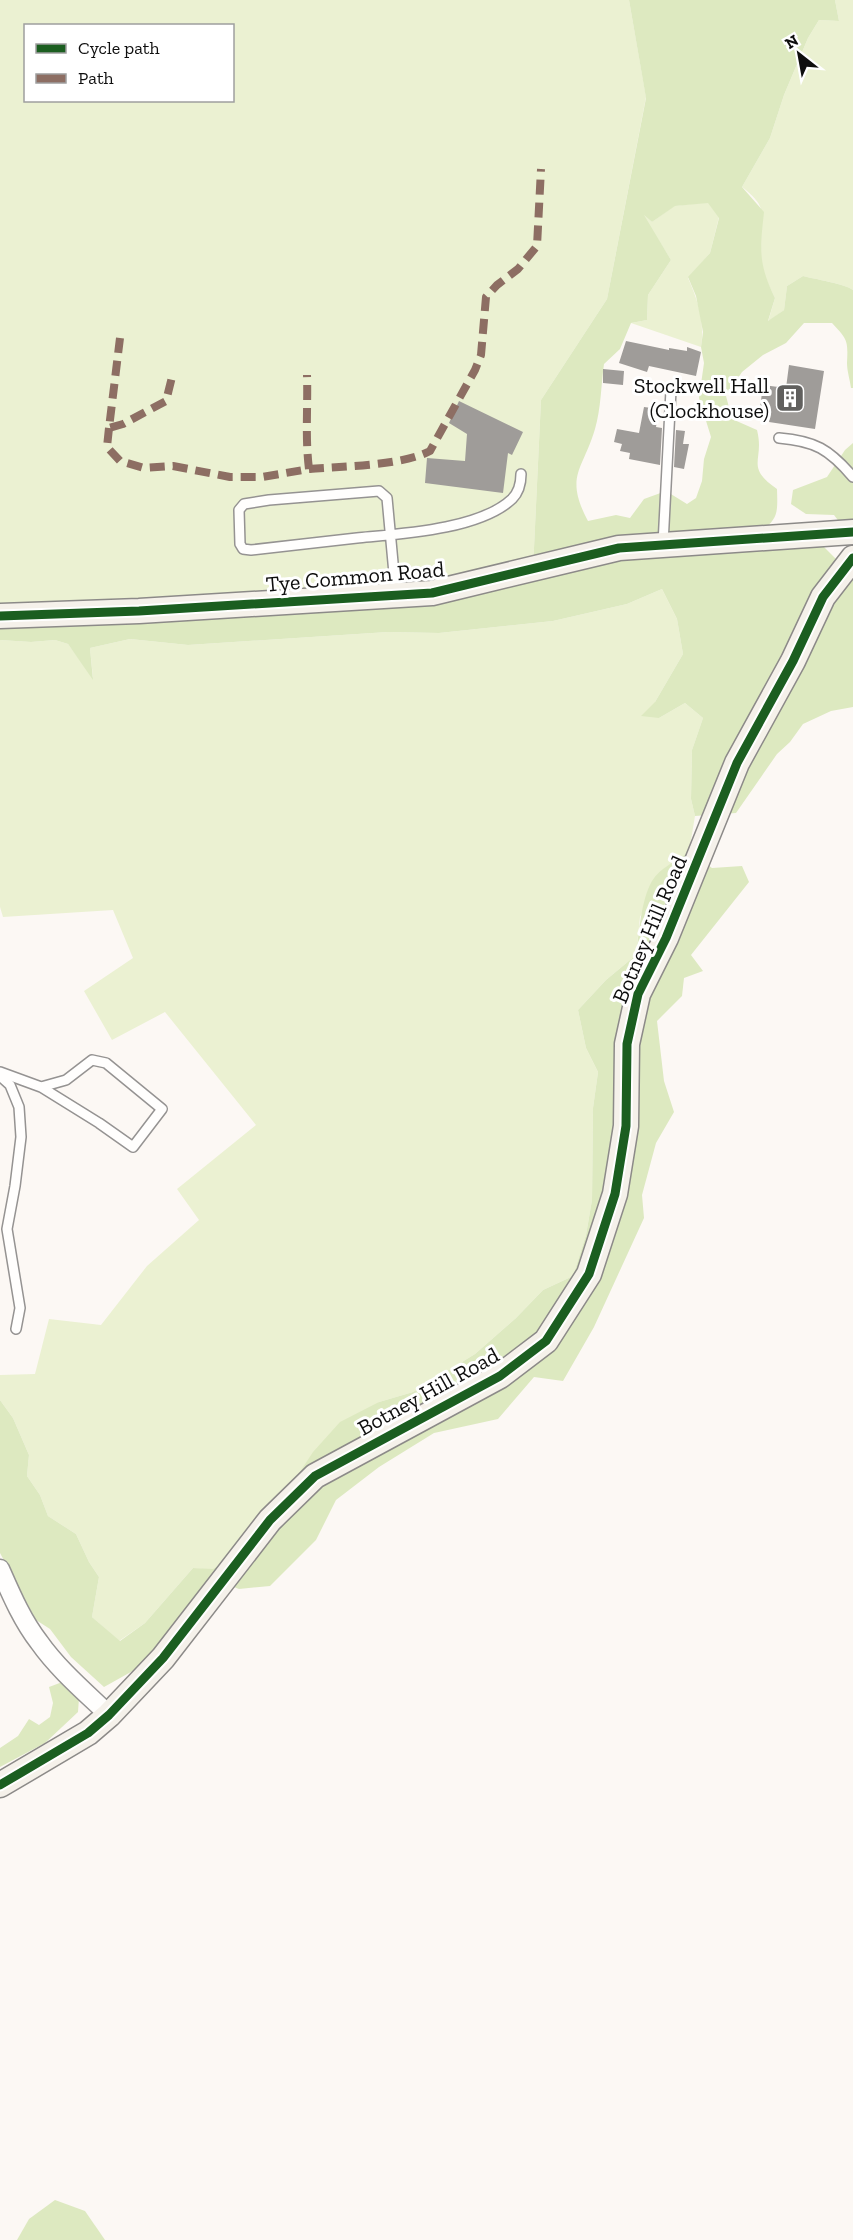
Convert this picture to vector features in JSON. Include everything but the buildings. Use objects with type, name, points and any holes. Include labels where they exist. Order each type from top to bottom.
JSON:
[{"type":"street","name":"Tye Common Road","points":[[0,616],[139,611],[432,592],[619,548],[853,532]]},
{"type":"street","name":"Botney Hill Road","points":[[0,1785],[88,1733],[109,1715],[163,1658],[270,1520],[315,1476],[500,1376],[546,1341],[590,1274],[615,1194],[626,1126],[627,1044],[638,994],[666,938],[736,763],[793,661],[823,597],[853,558]]},
{"type":"street","points":[[0,1569],[16,1606],[39,1643],[75,1683],[109,1715]]},
{"type":"lane","points":[[663,544],[671,390]]},
{"type":"lane","points":[[779,438],[805,440],[836,457],[853,477]]},
{"type":"lane","points":[[396,595],[391,535],[387,498],[379,491],[269,500],[244,504],[238,510],[240,544],[246,550],[391,535],[439,529],[488,513],[513,498],[521,483],[521,474]]},
{"type":"lane","points":[[0,1074],[41,1087],[133,1147],[162,1109],[106,1063],[92,1060],[66,1080],[41,1087]]},
{"type":"lane","points":[[0,1074],[10,1085],[19,1107],[20,1127],[15,1186],[7,1229],[20,1308],[16,1329]]},
{"type":"green space","points":[[0,0],[629,0],[646,97],[607,299],[541,400],[533,569],[432,593],[0,616]]},
{"type":"green space","points":[[629,0],[835,0],[839,21],[819,20],[808,38],[784,95],[770,138],[742,187],[764,212],[763,265],[775,298],[768,321],[784,310],[787,286],[803,276],[853,290],[853,388],[851,388],[847,369],[847,345],[841,333],[832,323],[804,323],[786,343],[763,355],[742,372],[726,396],[732,419],[757,430],[758,468],[767,481],[777,489],[775,517],[755,537],[533,569],[541,400],[607,299],[646,98]],"holes":[[[708,203],[719,218],[710,253],[688,277],[696,296],[703,332],[701,347],[704,363],[699,398],[711,437],[696,498],[687,504],[666,491],[644,499],[630,518],[616,515],[588,521],[577,493],[578,473],[597,421],[604,364],[620,349],[631,323],[647,320],[648,295],[671,260],[644,215],[652,222],[675,206]]]},
{"type":"green space","points":[[835,0],[853,0],[853,290],[803,276],[787,286],[784,310],[768,322],[775,298],[761,262],[761,208],[742,187],[770,138],[784,95],[808,38],[819,20],[839,21]]},
{"type":"green space","points":[[708,202],[719,217],[710,253],[688,278],[700,312],[701,347],[631,323],[647,320],[648,295],[671,260],[641,212],[652,222],[674,206]]},
{"type":"green space","points":[[853,443],[853,532],[847,532],[834,515],[806,514],[791,504],[793,490],[827,477],[845,450]]},
{"type":"green space","points":[[818,541],[850,573],[853,571],[853,707],[831,711],[803,724],[790,742],[777,754],[736,813],[695,816],[691,799],[692,750],[703,718],[685,703],[659,718],[641,716],[655,702],[683,654],[677,619],[662,589],[627,604],[553,621],[439,633],[388,632],[188,645],[130,639],[90,648],[93,680],[68,644],[55,640],[31,642],[0,640],[0,616],[275,612],[627,554]]},
{"type":"green space","points":[[662,589],[677,619],[683,654],[655,702],[659,718],[685,703],[703,718],[692,750],[691,799],[695,816],[689,852],[665,868],[640,917],[636,955],[606,980],[578,1010],[586,1048],[598,1072],[593,1108],[592,1200],[586,1235],[573,1276],[543,1290],[516,1318],[475,1354],[413,1392],[379,1402],[292,1484],[227,1561],[213,1570],[193,1568],[145,1623],[119,1641],[92,1617],[99,1577],[76,1534],[48,1516],[40,1495],[27,1476],[29,1455],[13,1418],[0,1400],[0,1375],[35,1374],[49,1319],[101,1325],[147,1266],[199,1220],[177,1189],[256,1125],[165,1012],[112,1040],[84,991],[133,958],[113,910],[3,917],[0,907],[0,640],[31,642],[55,640],[68,644],[93,678],[90,648],[130,639],[188,645],[388,632],[439,633],[553,621],[627,604]]},
{"type":"green space","points":[[689,852],[712,868],[742,866],[749,882],[691,955],[703,971],[684,978],[682,996],[657,1021],[664,1081],[674,1112],[656,1143],[642,1195],[644,1218],[594,1327],[563,1381],[534,1377],[498,1419],[434,1433],[379,1467],[336,1500],[316,1540],[270,1586],[239,1589],[226,1584],[138,1668],[104,1687],[71,1657],[50,1629],[36,1620],[0,1553],[0,1400],[13,1418],[29,1455],[27,1476],[40,1495],[48,1516],[76,1534],[99,1577],[92,1617],[120,1641],[145,1623],[193,1568],[213,1569],[227,1561],[292,1484],[313,1452],[340,1422],[379,1402],[413,1392],[475,1354],[516,1318],[543,1290],[573,1276],[586,1235],[592,1200],[593,1108],[598,1072],[586,1048],[578,1010],[606,980],[636,955],[643,907],[652,881],[664,868]]},
{"type":"green space","points":[[65,1681],[79,1698],[78,1712],[45,1743],[0,1767],[0,1748],[18,1736],[29,1719],[39,1725],[50,1717],[53,1703],[49,1687]]},
{"type":"green space","points":[[55,2200],[85,2211],[105,2240],[17,2240],[29,2219]]},
{"type":"marked path","points":[[309,469],[404,460],[430,451],[481,355],[486,297],[518,269],[537,246],[541,169]]},
{"type":"marked path","points":[[120,338],[109,428],[123,424],[166,401],[172,377]]},
{"type":"marked path","points":[[109,428],[107,447],[120,461],[144,468],[173,466],[230,477],[262,477],[309,469],[307,375]]},
{"type":"cycle path","points":[[0,616],[139,611],[432,593],[619,548],[853,532]]},
{"type":"cycle path","points":[[0,1785],[88,1733],[109,1715],[163,1658],[270,1520],[315,1476],[500,1376],[546,1341],[589,1274],[615,1194],[626,1126],[627,1044],[638,994],[666,938],[737,763],[793,661],[823,597],[853,558]]},
{"type":"place","name":"Stockwell Hall (Clockhouse)","points":[[790,398]]}]
